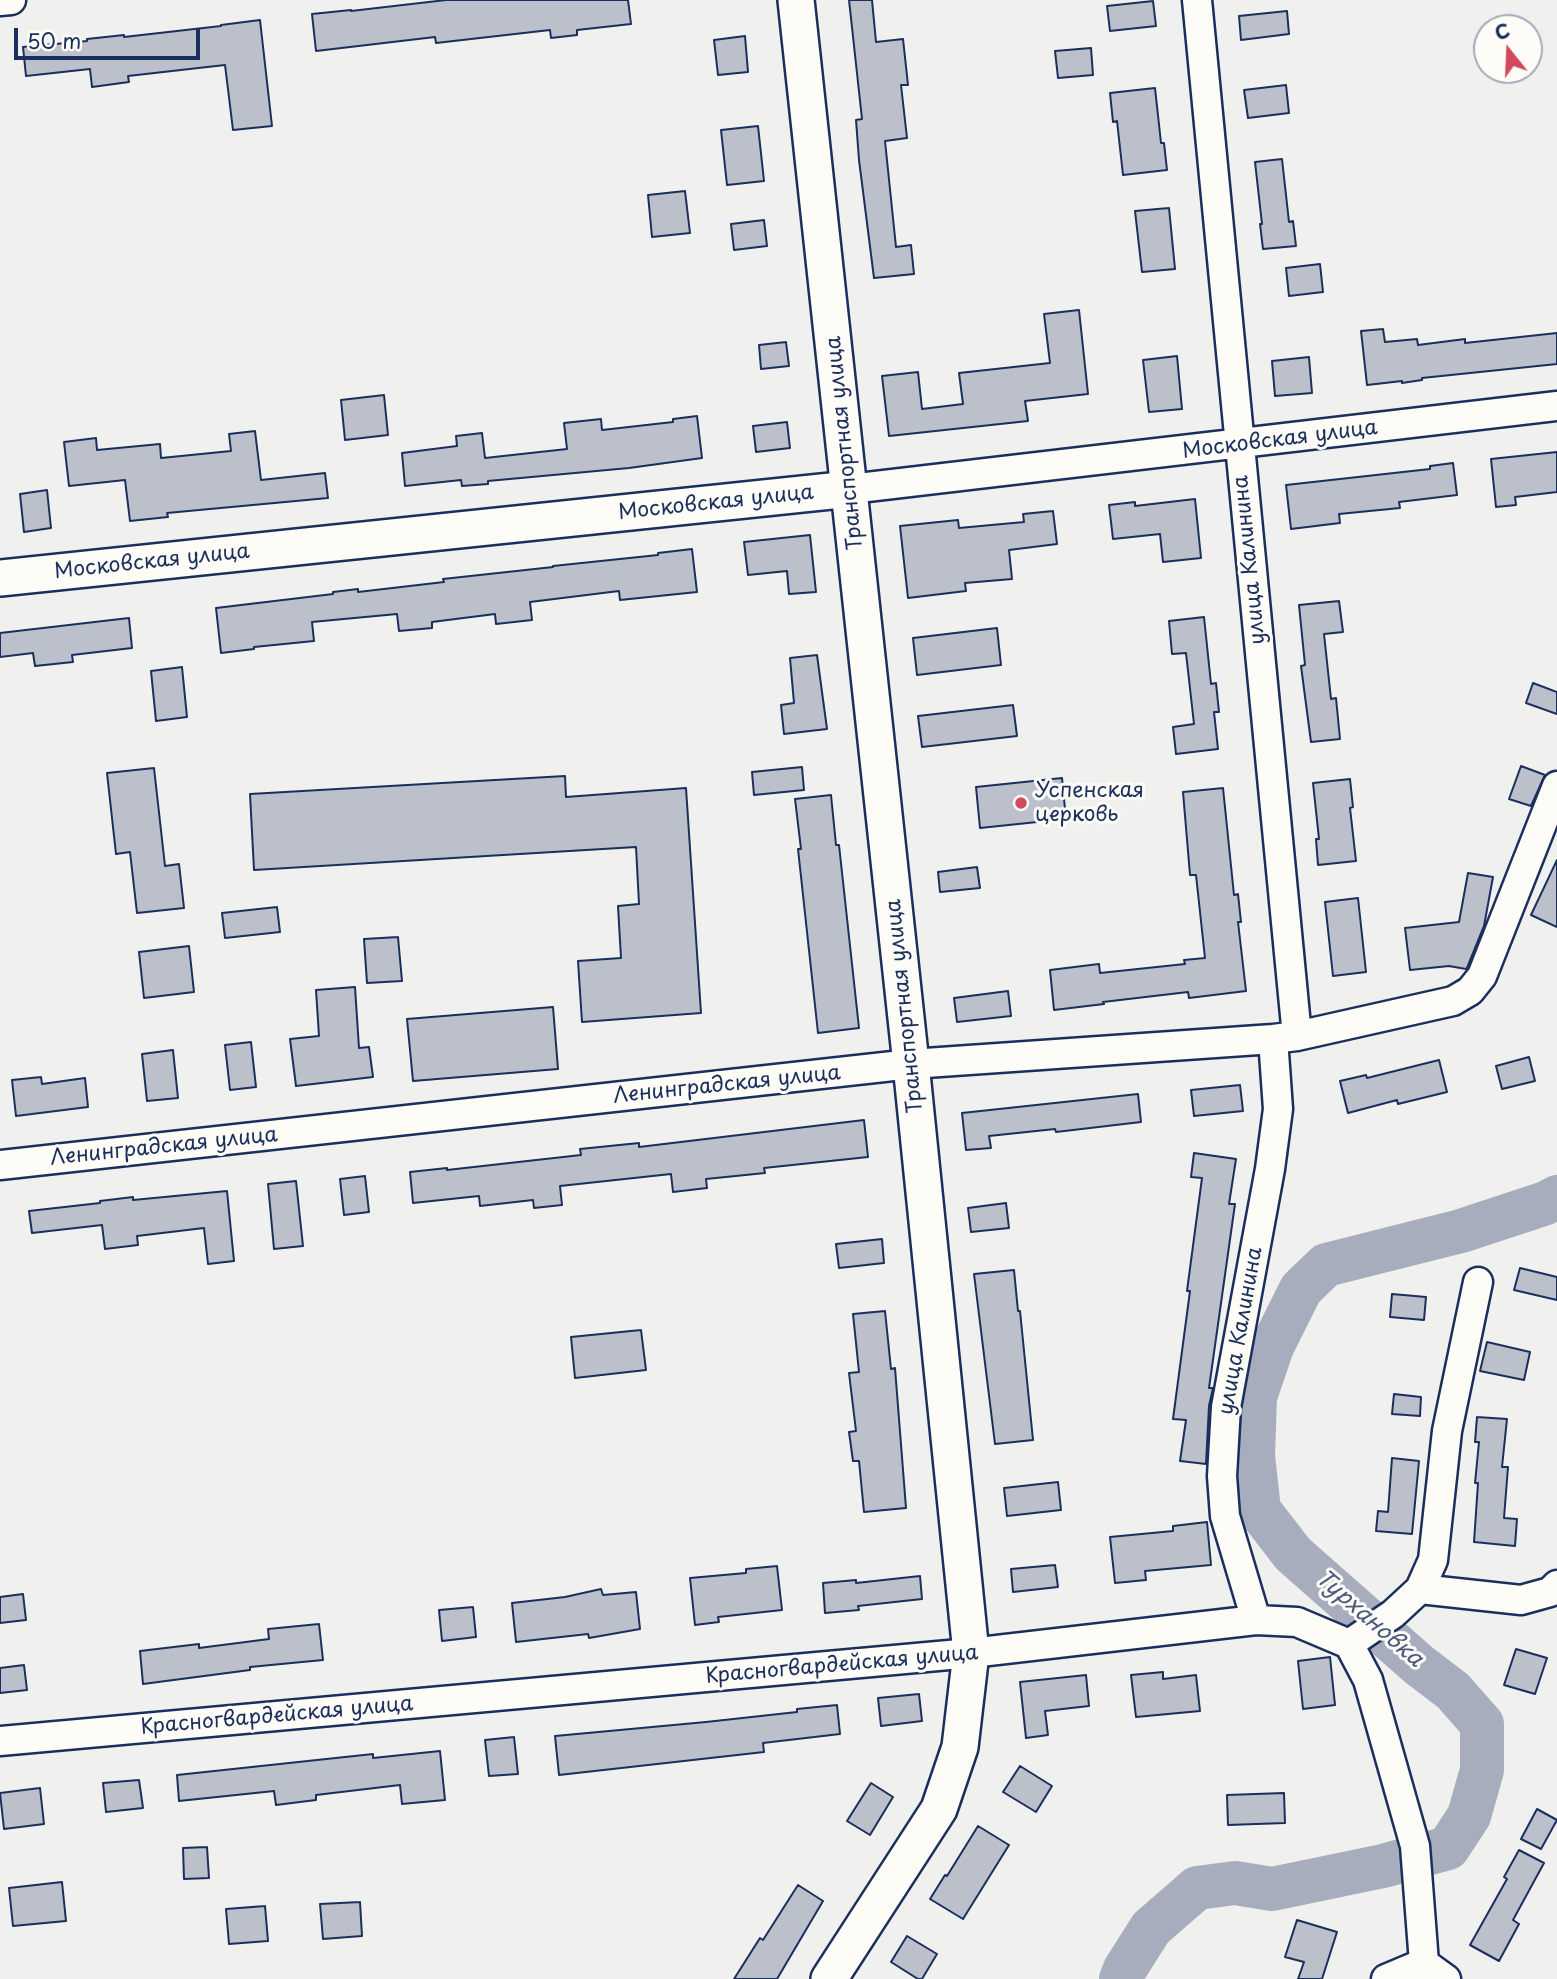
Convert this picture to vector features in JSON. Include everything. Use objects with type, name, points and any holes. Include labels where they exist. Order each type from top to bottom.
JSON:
[{"type":"main road","name":"Транспортная улица","points":[[796,0],[911,1064],[971,1653],[960,1746],[939,1809],[829,1979]]},
{"type":"main road","name":"Московская улица","points":[[0,578],[850,489]]},
{"type":"street","points":[[0,1],[10,0]]},
{"type":"street","name":"улица Калинина","points":[[1197,0],[1239,445],[1285,1037],[1270,1169],[1226,1407],[1222,1476],[1225,1516],[1256,1620]]},
{"type":"street","name":"Московская улица","points":[[850,489],[1557,406]]},
{"type":"street","name":"Ленинградская улица","points":[[0,1165],[911,1064],[1285,1037],[1453,1001],[1470,991],[1482,976],[1557,786]]},
{"type":"street","points":[[1386,1979],[1435,1971],[1415,1846],[1368,1680],[1349,1644],[1393,1614],[1420,1589],[1433,1560],[1447,1431],[1478,1282]]},
{"type":"street","points":[[1420,1589],[1521,1600],[1550,1592],[1557,1585]]},
{"type":"street","name":"Красногвардейская улица","points":[[0,1741],[971,1653],[1256,1620],[1297,1622],[1349,1644]]},
{"type":"building","points":[[446,0],[628,0],[631,24],[577,30],[577,35],[551,38],[550,30],[436,43],[435,37],[316,51],[312,14]]},
{"type":"building","points":[[849,0],[872,0],[876,42],[903,39],[908,85],[901,85],[907,138],[885,141],[896,247],[911,245],[914,274],[874,278],[859,160],[856,120],[862,119]]},
{"type":"building","points":[[1153,1],[1156,26],[1110,31],[1107,6]]},
{"type":"building","points":[[1287,11],[1289,34],[1241,40],[1239,16]]},
{"type":"building","points":[[260,20],[272,126],[233,130],[225,65],[128,76],[129,82],[92,87],[90,69],[26,76],[23,47]]},
{"type":"building","points":[[745,36],[748,72],[718,75],[714,40]]},
{"type":"building","points":[[1091,48],[1093,75],[1058,78],[1055,51]]},
{"type":"building","points":[[1286,85],[1289,113],[1248,118],[1244,90]]},
{"type":"building","points":[[1155,88],[1167,170],[1123,175],[1117,121],[1113,122],[1110,93]]},
{"type":"building","points":[[758,126],[764,181],[727,185],[721,130]]},
{"type":"building","points":[[1282,159],[1289,222],[1293,221],[1296,246],[1263,249],[1255,162]]},
{"type":"building","points":[[685,191],[690,233],[652,237],[648,195]]},
{"type":"building","points":[[1169,208],[1175,269],[1142,272],[1135,211]]},
{"type":"building","points":[[764,220],[767,246],[734,250],[731,224]]},
{"type":"building","points":[[1320,264],[1323,292],[1289,296],[1286,268]]},
{"type":"building","points":[[1079,310],[1088,394],[1025,401],[1028,421],[889,436],[882,376],[918,372],[922,409],[963,404],[959,373],[1050,363],[1044,314]]},
{"type":"building","points":[[1383,329],[1385,342],[1417,339],[1418,345],[1557,333],[1557,364],[1367,385],[1361,331]]},
{"type":"building","points":[[786,342],[789,366],[761,369],[759,345]]},
{"type":"building","points":[[1177,356],[1182,409],[1149,412],[1143,360]]},
{"type":"building","points":[[1309,357],[1312,393],[1275,396],[1272,361]]},
{"type":"building","points":[[384,395],[388,435],[345,440],[341,400]]},
{"type":"building","points":[[697,416],[702,458],[629,468],[488,481],[488,484],[462,486],[461,480],[405,486],[402,453],[457,446],[456,436],[482,433],[485,458],[567,449],[564,423],[601,419],[602,430],[673,422],[673,419]]},
{"type":"building","points":[[787,422],[790,448],[756,452],[753,426]]},
{"type":"building","points":[[255,431],[261,480],[325,473],[328,498],[167,513],[168,517],[130,521],[125,480],[69,486],[64,442],[96,438],[97,450],[160,444],[161,458],[231,451],[229,434]]},
{"type":"building","points":[[1557,452],[1557,492],[1515,497],[1516,505],[1496,507],[1491,459]]},
{"type":"building","points":[[1453,463],[1457,495],[1399,502],[1400,508],[1339,514],[1340,523],[1291,529],[1286,485],[1430,469],[1430,466]]},
{"type":"building","points":[[47,490],[51,528],[24,532],[20,494]]},
{"type":"building","points":[[1195,499],[1201,558],[1163,562],[1160,534],[1113,539],[1109,505],[1135,502],[1135,506]]},
{"type":"building","points":[[1053,511],[1057,544],[1009,550],[1012,579],[965,583],[966,591],[908,598],[900,526],[958,520],[959,528],[1024,522],[1023,514]]},
{"type":"building","points":[[810,535],[816,592],[789,594],[787,571],[748,575],[744,542]]},
{"type":"building","points":[[692,549],[697,592],[620,600],[619,591],[530,602],[532,620],[496,624],[495,614],[432,622],[432,628],[399,631],[397,614],[312,622],[314,641],[221,653],[216,608],[358,589],[358,592],[444,582],[443,579]]},
{"type":"building","points":[[1339,601],[1343,632],[1324,634],[1331,699],[1336,698],[1340,739],[1311,742],[1301,666],[1305,665],[1299,605]]},
{"type":"building","points":[[1204,617],[1211,684],[1216,683],[1219,712],[1214,712],[1218,749],[1176,754],[1173,727],[1194,724],[1186,653],[1172,654],[1169,621]]},
{"type":"building","points":[[129,618],[132,648],[72,655],[73,662],[35,666],[33,653],[0,657],[0,633]]},
{"type":"building","points":[[997,628],[1001,665],[917,675],[913,638]]},
{"type":"building","points":[[817,655],[827,729],[784,734],[781,705],[794,703],[790,658]]},
{"type":"building","points":[[182,667],[187,717],[156,721],[151,671]]},
{"type":"building","points":[[1533,683],[1557,692],[1557,714],[1526,703]]},
{"type":"building","points":[[1013,705],[1017,736],[922,747],[918,716]]},
{"type":"building","points":[[1521,766],[1545,775],[1531,806],[1509,799]]},
{"type":"building","points":[[802,767],[804,790],[754,795],[752,772]]},
{"type":"building","points":[[154,768],[165,866],[179,864],[184,908],[137,913],[130,852],[116,854],[107,773]]},
{"type":"building","points":[[565,776],[566,797],[686,788],[701,1013],[582,1022],[578,961],[621,958],[618,906],[639,904],[636,847],[254,870],[250,794]]},
{"type":"building","name":"Успенская церковь","points":[[1062,778],[1066,819],[980,828],[976,787]]},
{"type":"building","points":[[1350,779],[1353,807],[1350,808],[1356,861],[1318,865],[1316,839],[1319,839],[1313,783]]},
{"type":"building","points":[[1223,788],[1234,895],[1238,894],[1241,922],[1238,922],[1246,991],[1189,998],[1188,992],[1054,1010],[1050,970],[1099,964],[1100,973],[1185,964],[1184,960],[1205,958],[1196,875],[1190,875],[1183,792]]},
{"type":"building","points":[[831,795],[859,1028],[818,1033],[795,799]]},
{"type":"building","points":[[1557,860],[1557,927],[1531,915]]},
{"type":"building","points":[[977,867],[980,888],[940,892],[938,872]]},
{"type":"building","points":[[1468,873],[1493,877],[1484,926],[1467,968],[1449,966],[1410,970],[1405,928],[1459,922]]},
{"type":"building","points":[[1358,898],[1366,972],[1333,976],[1325,902]]},
{"type":"building","points":[[277,907],[280,932],[225,938],[222,913]]},
{"type":"building","points":[[398,937],[402,981],[367,983],[364,939]]},
{"type":"building","points":[[189,946],[194,992],[144,998],[139,952]]},
{"type":"building","points":[[355,987],[359,1048],[369,1047],[373,1077],[296,1086],[290,1039],[319,1036],[316,990]]},
{"type":"building","points":[[1008,991],[1011,1016],[957,1022],[954,998]]},
{"type":"building","points":[[553,1007],[558,1069],[413,1081],[407,1019]]},
{"type":"building","points":[[251,1042],[256,1087],[230,1090],[225,1045]]},
{"type":"building","points":[[173,1050],[178,1098],[147,1101],[142,1054]]},
{"type":"building","points":[[1529,1057],[1535,1081],[1502,1089],[1496,1066]]},
{"type":"building","points":[[1439,1060],[1447,1092],[1398,1104],[1397,1100],[1348,1113],[1340,1081],[1366,1075],[1367,1078]]},
{"type":"building","points":[[41,1077],[42,1084],[85,1078],[88,1107],[16,1116],[12,1080]]},
{"type":"building","points":[[1240,1085],[1243,1111],[1194,1116],[1191,1090]]},
{"type":"building","points":[[1138,1094],[1141,1122],[1056,1132],[1055,1129],[989,1136],[991,1148],[966,1150],[962,1113]]},
{"type":"building","points":[[864,1120],[868,1157],[764,1168],[765,1173],[706,1179],[707,1188],[673,1192],[671,1174],[560,1186],[562,1205],[534,1208],[533,1200],[480,1206],[479,1196],[413,1203],[410,1172],[581,1155],[580,1149],[639,1143],[639,1147]]},
{"type":"building","points":[[1194,1153],[1236,1159],[1229,1204],[1235,1204],[1209,1388],[1213,1388],[1209,1406],[1206,1464],[1180,1461],[1186,1420],[1173,1419],[1202,1178],[1191,1177]]},
{"type":"building","points":[[365,1176],[369,1212],[344,1215],[340,1179]]},
{"type":"building","points":[[296,1181],[303,1246],[274,1249],[268,1184]]},
{"type":"building","points":[[227,1191],[234,1261],[208,1264],[204,1228],[137,1236],[138,1245],[105,1249],[102,1225],[32,1233],[29,1211],[133,1197],[133,1200]]},
{"type":"building","points":[[1006,1203],[1009,1228],[971,1232],[968,1208]]},
{"type":"building","points":[[882,1239],[884,1263],[839,1268],[836,1244]]},
{"type":"building","points":[[1520,1268],[1557,1277],[1557,1300],[1514,1290]]},
{"type":"building","points":[[1014,1270],[1033,1440],[995,1444],[974,1274]]},
{"type":"building","points":[[1392,1294],[1426,1297],[1424,1320],[1390,1317]]},
{"type":"building","points":[[885,1311],[891,1369],[895,1368],[906,1508],[864,1512],[859,1461],[853,1461],[849,1432],[856,1431],[849,1373],[859,1372],[853,1314]]},
{"type":"building","points":[[641,1330],[646,1370],[575,1378],[571,1337]]},
{"type":"building","points":[[1487,1342],[1530,1352],[1524,1380],[1480,1371]]},
{"type":"building","points":[[1394,1394],[1421,1397],[1420,1416],[1392,1414]]},
{"type":"building","points":[[1477,1417],[1507,1419],[1502,1467],[1508,1467],[1504,1518],[1517,1519],[1515,1546],[1474,1542],[1479,1442],[1475,1442]]},
{"type":"building","points":[[1392,1458],[1419,1461],[1412,1534],[1376,1531],[1378,1511],[1388,1512]]},
{"type":"building","points":[[1058,1482],[1061,1510],[1007,1516],[1004,1488]]},
{"type":"building","points":[[1207,1522],[1211,1565],[1145,1571],[1146,1580],[1115,1583],[1110,1537],[1173,1531],[1173,1526]]},
{"type":"building","points":[[1055,1565],[1058,1587],[1013,1592],[1011,1569]]},
{"type":"building","points":[[777,1566],[782,1610],[718,1617],[719,1622],[695,1625],[690,1578],[746,1573],[746,1569]]},
{"type":"building","points":[[920,1576],[922,1599],[858,1606],[859,1610],[825,1613],[823,1583],[856,1580],[856,1583]]},
{"type":"building","points":[[601,1589],[603,1595],[636,1592],[640,1629],[589,1638],[588,1634],[516,1642],[512,1603],[565,1597]]},
{"type":"building","points":[[23,1594],[26,1620],[0,1623],[0,1597]]},
{"type":"building","points":[[473,1607],[476,1637],[442,1641],[439,1610]]},
{"type":"building","points":[[319,1624],[323,1660],[250,1667],[250,1670],[143,1684],[140,1651],[199,1644],[199,1648],[269,1639],[268,1629]]},
{"type":"building","points":[[1516,1649],[1547,1658],[1535,1694],[1504,1685]]},
{"type":"building","points":[[1330,1657],[1335,1705],[1303,1709],[1298,1661]]},
{"type":"building","points":[[24,1665],[27,1690],[0,1693],[0,1668]]},
{"type":"building","points":[[1163,1672],[1163,1679],[1196,1675],[1200,1711],[1136,1717],[1131,1675]]},
{"type":"building","points":[[1086,1675],[1089,1706],[1045,1711],[1048,1735],[1026,1738],[1020,1682]]},
{"type":"building","points":[[919,1694],[922,1721],[881,1726],[878,1698]]},
{"type":"building","points":[[837,1705],[840,1734],[763,1743],[764,1752],[559,1775],[555,1736],[797,1712],[797,1709]]},
{"type":"building","points":[[514,1737],[518,1774],[489,1776],[485,1740]]},
{"type":"building","points":[[440,1751],[445,1800],[402,1804],[400,1785],[316,1795],[316,1800],[276,1805],[274,1791],[179,1801],[177,1775],[373,1754],[373,1758]]},
{"type":"building","points":[[1020,1766],[1052,1786],[1036,1812],[1003,1792]]},
{"type":"building","points":[[139,1780],[143,1808],[106,1812],[103,1783]]},
{"type":"building","points":[[871,1783],[893,1797],[870,1835],[847,1821]]},
{"type":"building","points":[[40,1788],[44,1824],[4,1829],[0,1793]]},
{"type":"building","points":[[1284,1793],[1285,1823],[1228,1825],[1227,1795]]},
{"type":"building","points":[[1537,1809],[1557,1820],[1541,1849],[1521,1839]]},
{"type":"building","points":[[978,1826],[1009,1845],[963,1919],[930,1899]]},
{"type":"building","points":[[207,1847],[209,1878],[184,1879],[183,1848]]},
{"type":"building","points":[[1519,1850],[1544,1863],[1513,1920],[1519,1924],[1499,1961],[1470,1945],[1507,1879],[1504,1877]]},
{"type":"building","points":[[62,1882],[66,1921],[13,1926],[9,1888]]},
{"type":"building","points":[[798,1885],[823,1901],[777,1979],[734,1979],[760,1938],[763,1940]]},
{"type":"building","points":[[360,1902],[362,1936],[323,1939],[320,1904]]},
{"type":"building","points":[[265,1906],[268,1941],[229,1944],[226,1909]]},
{"type":"building","points":[[1297,1920],[1337,1932],[1322,1979],[1298,1979],[1304,1962],[1285,1957]]},
{"type":"building","points":[[907,1936],[937,1954],[922,1979],[891,1962]]},
{"type":"waterway","name":"Турхановка","points":[[1121,1979],[1151,1928],[1197,1888],[1235,1883],[1272,1889],[1383,1866],[1448,1848],[1469,1816],[1482,1770],[1482,1724],[1453,1691],[1419,1665],[1293,1554],[1259,1510],[1253,1456],[1255,1397],[1272,1347],[1301,1289],[1326,1265],[1461,1231],[1557,1197]]},
{"type":"place","name":"Успенская церковь","points":[[1021,803]]}]
